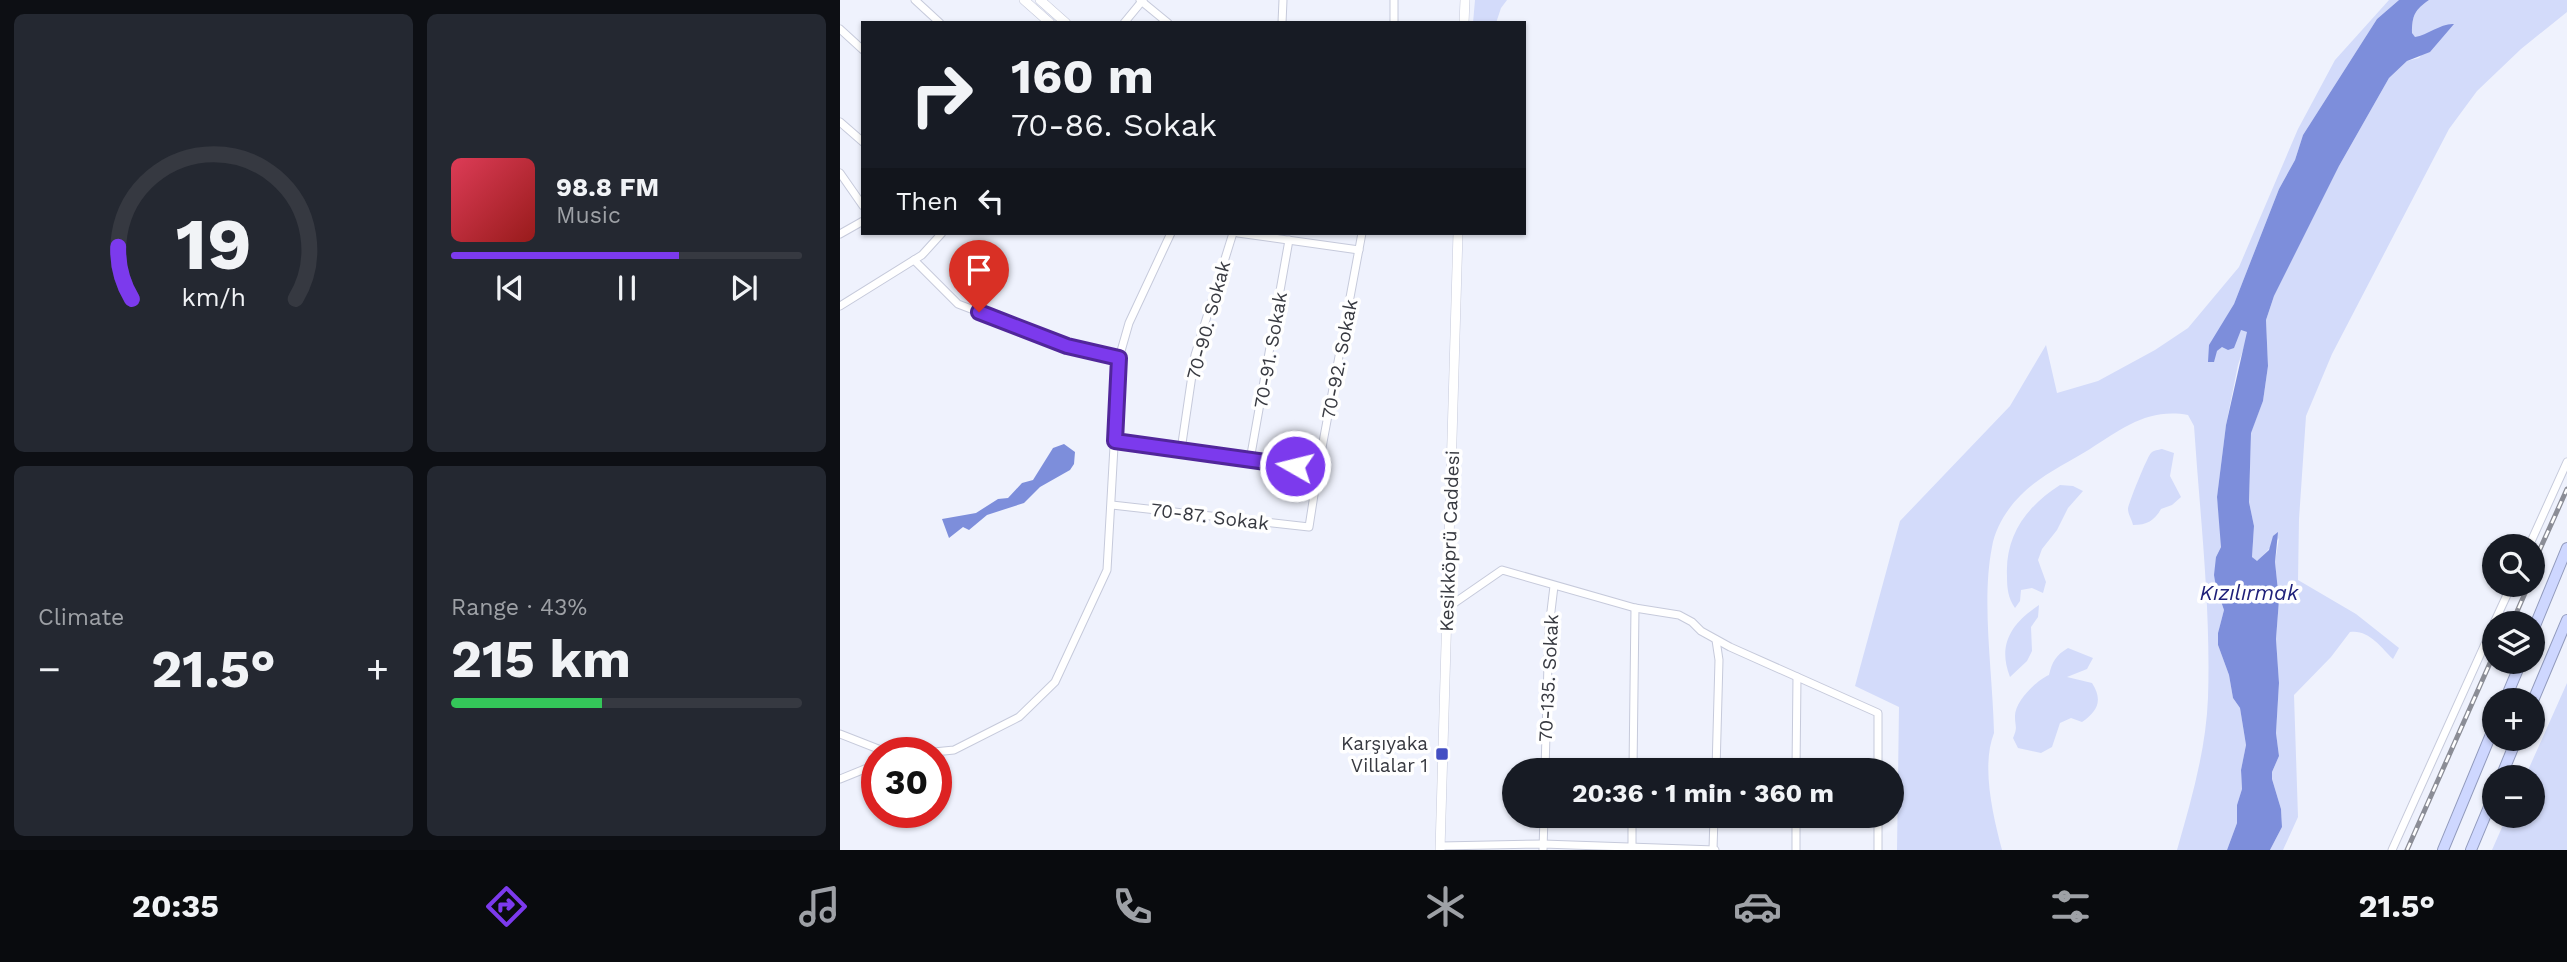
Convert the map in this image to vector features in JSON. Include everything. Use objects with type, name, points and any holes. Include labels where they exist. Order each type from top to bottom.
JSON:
[{"type":"highway","points":[[2541,611],[2567,548]]},
{"type":"highway","points":[[2538,688],[2567,620]]},
{"type":"highway","points":[[2444,850],[2484,751]]},
{"type":"highway","points":[[2471,850],[2482,824]]},
{"type":"street","points":[[915,0],[938,21]]},
{"type":"street","points":[[1024,0],[1048,21]]},
{"type":"street","points":[[1040,0],[1064,21]]},
{"type":"street","points":[[1126,21],[1142,0],[1166,21]]},
{"type":"street","points":[[1282,21],[1283,0]]},
{"type":"street","points":[[1394,0],[1394,21]]},
{"type":"street","points":[[1464,21],[1465,0]]},
{"type":"street","points":[[840,29],[861,48]]},
{"type":"street","points":[[840,122],[861,140]]},
{"type":"street","points":[[840,173],[861,203]]},
{"type":"street","points":[[840,234],[861,222]]},
{"type":"street","points":[[840,306],[922,256],[940,235]]},
{"type":"street","points":[[952,750],[1019,717],[1055,682],[1107,570],[1119,358],[1129,323],[1170,235]]},
{"type":"street","name":"70-90. Sokak","points":[[1181,450],[1195,355],[1232,235]]},
{"type":"street","points":[[1253,235],[1359,250]]},
{"type":"street","name":"70-92. Sokak","points":[[1309,527],[1362,235]]},
{"type":"street","name":"Kesikköprü Caddesi","points":[[1441,848],[1458,235]]},
{"type":"street","name":"70-91. Sokak","points":[[1250,460],[1289,240]]},
{"type":"street","points":[[914,260],[958,304],[1067,346],[1119,358]]},
{"type":"street","points":[[1115,441],[1318,469]]},
{"type":"street","points":[[2534,534],[2567,462]]},
{"type":"street","name":"70-87. Sokak","points":[[1112,505],[1309,527]]},
{"type":"street","points":[[1447,608],[1502,570],[1635,608],[1679,615],[1716,640],[1878,713],[1878,758]]},
{"type":"street","name":"70-135. Sokak","points":[[1545,758],[1549,628],[1553,586]]},
{"type":"street","points":[[1633,758],[1635,608]]},
{"type":"street","points":[[1716,640],[1719,660],[1716,758]]},
{"type":"street","points":[[2392,850],[2482,651]]},
{"type":"street","points":[[1796,758],[1797,677]]},
{"type":"street","points":[[840,734],[861,742]]},
{"type":"street","points":[[840,779],[861,770]]},
{"type":"street","points":[[1543,847],[1544,828]]},
{"type":"street","points":[[1632,828],[1632,849]]},
{"type":"street","points":[[1441,848],[1714,850],[1714,828]]},
{"type":"street","points":[[1796,828],[1796,850]]},
{"type":"street","points":[[1878,828],[1878,850]]},
{"type":"shaded area","points":[[1475,0],[1507,0],[1497,21],[1473,21]]},
{"type":"shaded area","points":[[2389,0],[2399,0],[2377,19],[2303,135],[2234,304],[2223,323],[2217,351],[2241,330],[2247,332],[2226,425],[2217,497],[2221,547],[2216,557],[2216,587],[2224,610],[2218,645],[2229,675],[2233,698],[2240,708],[2246,745],[2241,770],[2242,789],[2237,805],[2237,823],[2227,850],[2177,850],[2201,756],[2207,717],[2209,664],[2194,426],[2188,415],[2160,414],[2136,421],[2044,476],[2015,501],[1996,533],[1989,568],[1988,591],[1994,733],[1988,760],[1988,776],[2002,850],[1897,850],[1897,828],[1904,828],[1904,758],[1898,758],[1899,707],[1855,686],[1900,521],[2010,406],[2046,345],[2057,393],[2098,381],[2155,350],[2188,328],[2239,267],[2298,129],[2335,60]]},
{"type":"shaded area","points":[[2429,0],[2567,0],[2567,12],[2521,49],[2477,91],[2449,129],[2332,354],[2306,416],[2298,580],[2356,614],[2399,648],[2393,659],[2368,636],[2350,632],[2331,657],[2294,695],[2298,817],[2283,850],[2270,850],[2282,827],[2281,809],[2272,779],[2279,756],[2276,733],[2279,683],[2276,639],[2279,600],[2275,562],[2279,538],[2257,562],[2252,557],[2254,526],[2249,502],[2251,432],[2263,401],[2268,366],[2266,320],[2274,296],[2339,166],[2389,78],[2407,61],[2419,58],[2448,24],[2415,38],[2412,33],[2414,17],[2417,10]]},
{"type":"shaded area","points":[[2162,449],[2174,453],[2170,476],[2181,497],[2172,505],[2161,509],[2150,522],[2133,525],[2128,509],[2134,490],[2151,453]]},
{"type":"shaded area","points":[[2060,485],[2073,486],[2083,491],[2068,508],[2057,530],[2042,549],[2038,560],[2046,582],[2043,593],[2032,588],[2021,590],[2020,601],[2015,608],[2008,593],[2007,576],[2007,561],[2014,535],[2028,512]]},
{"type":"shaded area","points":[[2039,605],[2038,617],[2031,627],[2032,651],[2027,661],[2010,677],[2006,665],[2006,644],[2021,619]]},
{"type":"shaded area","points":[[2068,648],[2093,658],[2087,669],[2067,677],[2092,683],[2098,700],[2095,709],[2082,722],[2071,718],[2060,723],[2052,747],[2041,753],[2018,748],[2013,738],[2019,704],[2033,686],[2049,675],[2055,659]]},
{"type":"shaded area","points":[[2567,683],[2567,850],[2492,850],[2502,828],[2545,828],[2545,765],[2530,765],[2537,751],[2545,751],[2545,732]]},
{"type":"water","name":"Kızılırmak","points":[[2399,0],[2429,0],[2417,10],[2414,17],[2412,33],[2415,37],[2444,25],[2454,24],[2430,52],[2407,61],[2389,78],[2339,166],[2274,296],[2266,320],[2268,366],[2263,401],[2251,433],[2249,502],[2254,526],[2252,557],[2257,561],[2269,550],[2273,536],[2278,532],[2275,562],[2279,600],[2276,639],[2279,683],[2276,733],[2279,756],[2272,779],[2281,809],[2282,827],[2270,850],[2227,850],[2237,823],[2237,805],[2242,789],[2241,770],[2246,745],[2240,708],[2233,698],[2229,675],[2218,645],[2224,610],[2214,575],[2216,557],[2221,547],[2217,497],[2226,425],[2247,332],[2241,330],[2234,348],[2228,350],[2222,347],[2217,351],[2214,362],[2208,362],[2209,345],[2234,304],[2303,135],[2377,19]]},
{"type":"water","points":[[1064,444],[1075,452],[1074,464],[1070,470],[1040,487],[1024,503],[987,515],[969,530],[963,527],[949,538],[942,519],[976,513],[998,499],[1008,498],[1022,483],[1033,480],[1053,448]]},
{"type":"railway","points":[[2545,538],[2567,489]]},
{"type":"railway","points":[[2517,611],[2523,597]]},
{"type":"railway","points":[[2407,850],[2485,674]]},
{"type":"place","name":"Karşıyaka Villalar 1","points":[[1442,754]]},
{"type":"route","points":[[979,312],[1067,346],[1119,358],[1115,441],[1295,466]]}]
